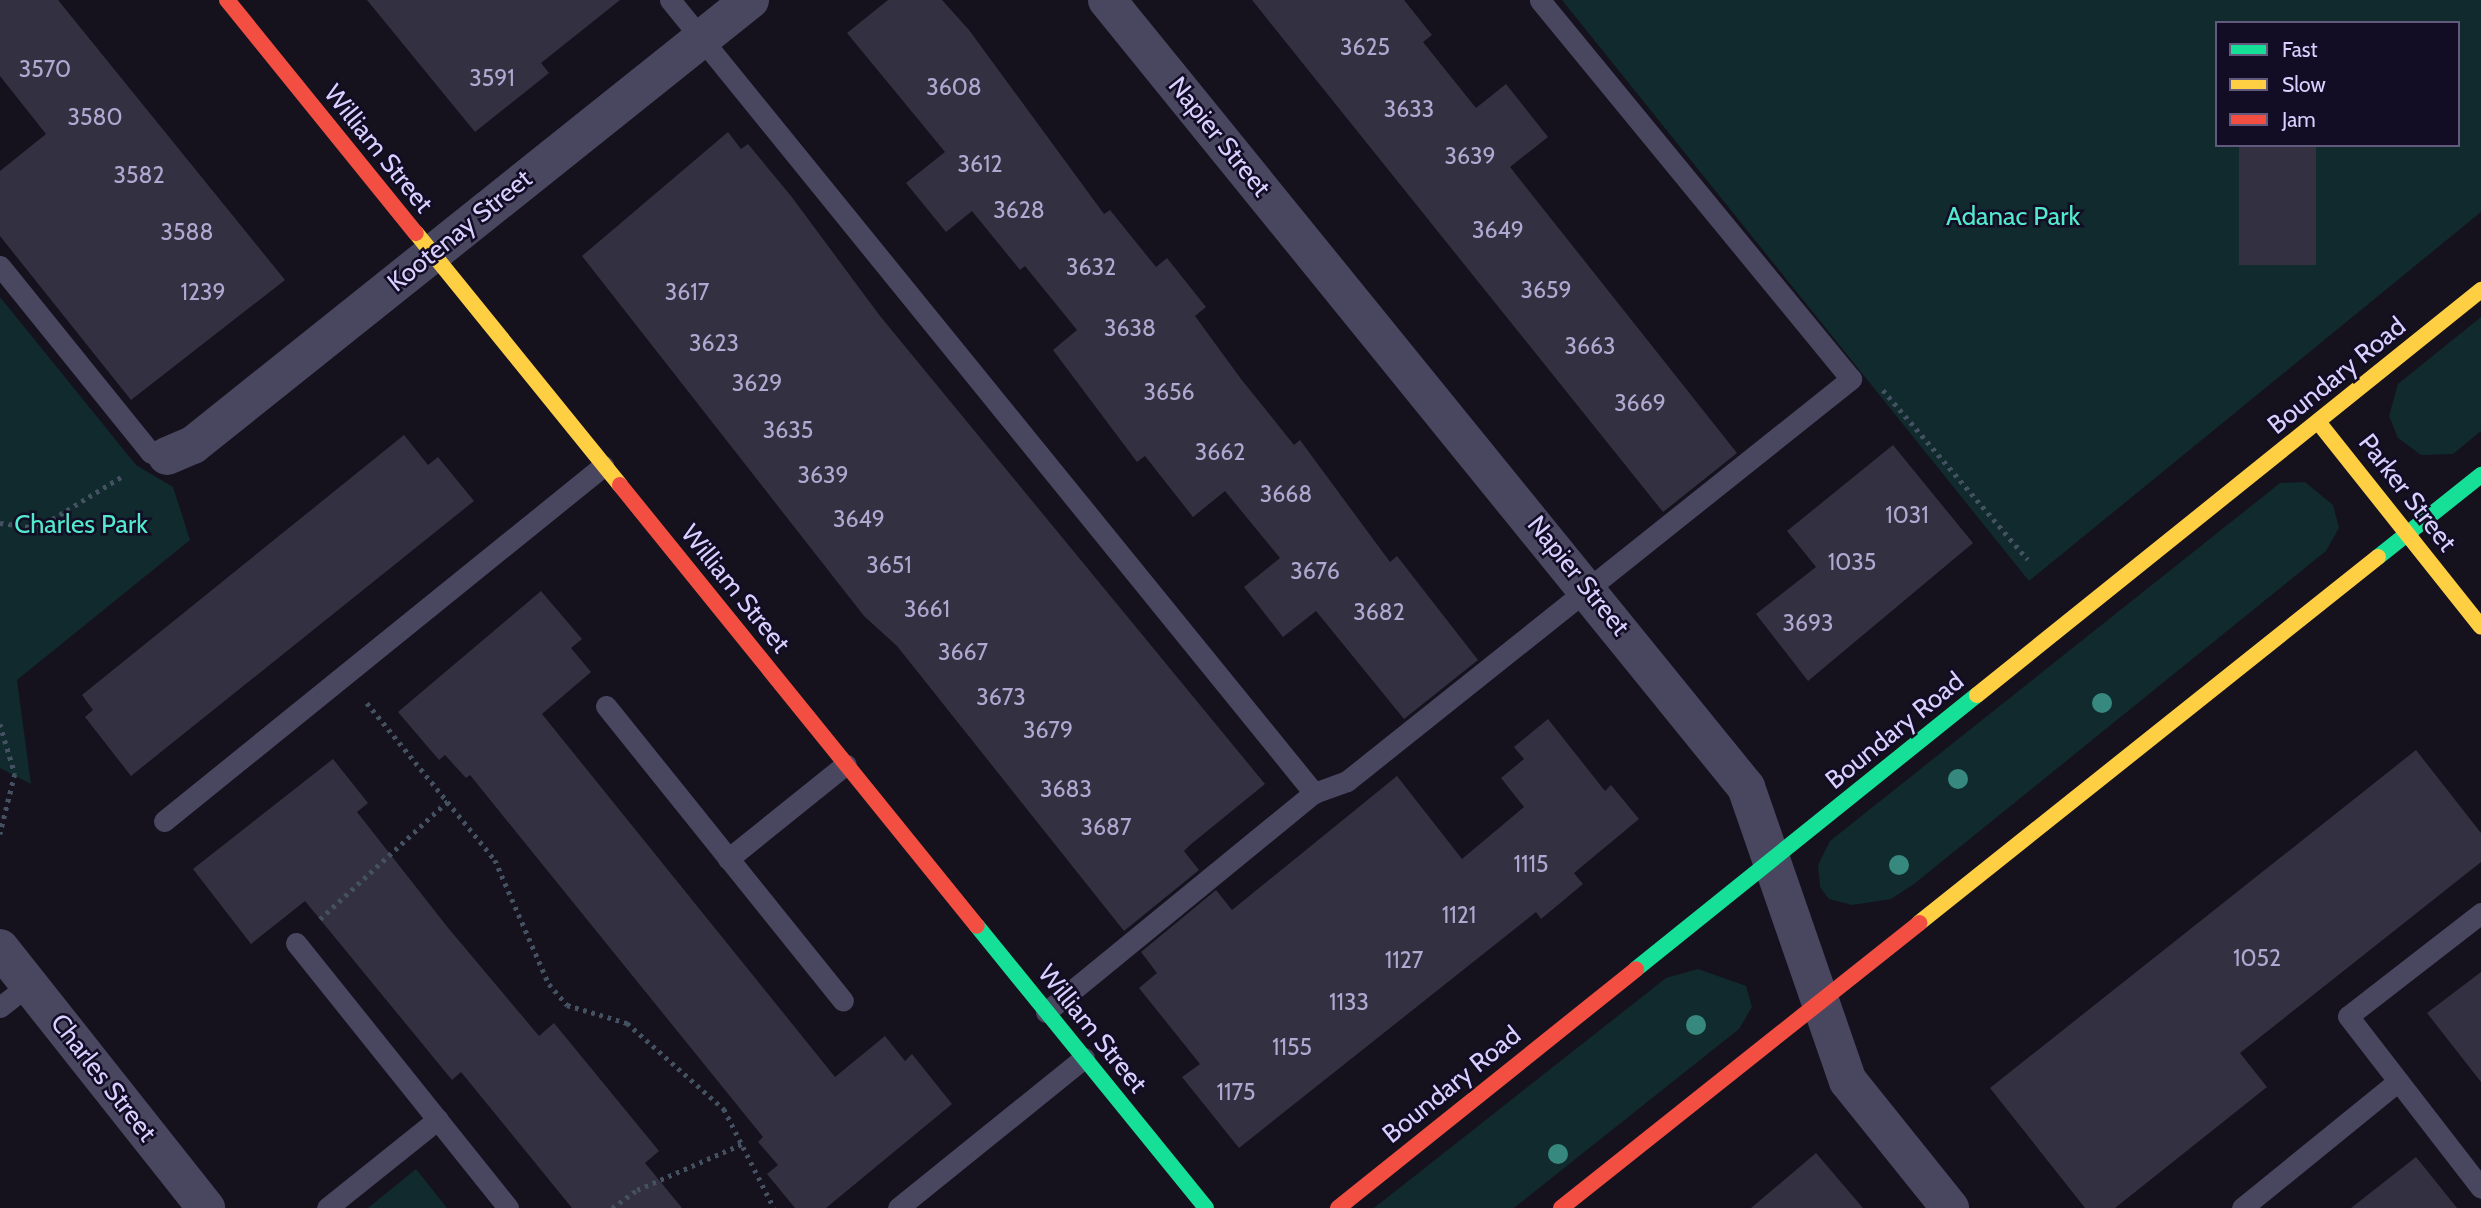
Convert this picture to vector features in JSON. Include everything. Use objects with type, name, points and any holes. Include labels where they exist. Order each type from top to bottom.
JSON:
[{"type":"main road","name":"William Street","points":[[226,0],[1206,1208]]},
{"type":"main road","name":"Boundary Road","points":[[1338,1208],[2319,423],[2481,290]]},
{"type":"main road","name":"Parker Street","points":[[2319,423],[2481,627]]},
{"type":"main road","points":[[1562,1208],[1820,999],[2481,475]]},
{"type":"street","name":"Kootenay Street","points":[[159,454],[193,445],[750,0]]},
{"type":"street","name":"Napier Street","points":[[1107,0],[1590,590],[1746,787],[1848,1081],[1951,1208]]},
{"type":"street","name":"Charles Street","points":[[0,948],[15,996],[202,1207]]},
{"type":"lane","points":[[670,0],[1314,793]]},
{"type":"lane","points":[[1046,1012],[1314,793],[1347,781],[1590,590],[1851,379],[1541,0]]},
{"type":"lane","points":[[0,266],[159,454]]},
{"type":"lane","points":[[163,821],[603,466]]},
{"type":"lane","points":[[606,706],[843,1001]]},
{"type":"lane","points":[[728,859],[846,764]]},
{"type":"lane","points":[[2481,913],[2348,1016],[2481,1188]]},
{"type":"lane","points":[[296,943],[509,1208]]},
{"type":"lane","points":[[898,1208],[1084,1058]]},
{"type":"lane","points":[[2242,1208],[2397,1082]]},
{"type":"lane","points":[[327,1208],[438,1119]]},
{"type":"path","points":[[1851,379],[1869,374],[2028,560]]},
{"type":"path","points":[[0,523],[38,527],[159,454]]},
{"type":"path","points":[[344,675],[495,860],[520,906],[549,984],[567,1005],[627,1023],[724,1110],[744,1143],[774,1208]]},
{"type":"path","points":[[0,724],[15,774],[0,834]]},
{"type":"path","points":[[296,943],[412,828],[448,801]]},
{"type":"path","points":[[612,1208],[637,1190],[744,1143]]},
{"type":"green space","name":"Adanac Park","points":[[1562,0],[2481,0],[2481,212],[2029,581]]},
{"type":"green space","name":"Charles Park","points":[[0,297],[136,465],[173,487],[190,540],[17,680],[31,784],[0,768]]},
{"type":"green space","points":[[2481,317],[2481,431],[2453,454],[2421,455],[2398,438],[2389,416],[2398,384]]},
{"type":"green space","points":[[2305,482],[2333,505],[2339,528],[2326,551],[1914,884],[1891,899],[1852,905],[1829,899],[1820,887],[1818,865],[1830,841],[2280,483]]},
{"type":"green space","points":[[1698,969],[1746,986],[1752,1007],[1739,1029],[1514,1208],[1374,1208],[1666,978]]},
{"type":"green space","points":[[416,1169],[447,1208],[368,1208]]},
{"type":"building","points":[[0,0],[58,0],[285,280],[131,400],[0,236],[0,171],[46,134],[0,76]]},
{"type":"building","points":[[367,0],[620,0],[541,63],[549,73],[475,132]]},
{"type":"building","points":[[888,0],[942,0],[969,30],[1104,214],[1110,210],[1156,267],[1167,258],[1206,307],[1195,316],[1241,379],[1294,445],[1300,440],[1390,562],[1397,556],[1478,660],[1404,719],[1316,611],[1283,637],[1244,587],[1280,558],[1225,491],[1193,517],[1145,456],[1137,462],[1053,350],[1077,330],[1025,266],[1020,270],[972,211],[946,232],[906,183],[945,152],[847,33]]},
{"type":"building","points":[[1252,0],[1404,0],[1432,35],[1423,42],[1476,108],[1506,84],[1548,137],[1510,167],[1737,453],[1663,512]]},
{"type":"building","points":[[728,132],[741,149],[748,144],[791,196],[880,316],[1265,784],[1184,851],[1199,870],[1124,931],[897,646],[864,616],[582,256]]},
{"type":"building","points":[[2239,147],[2316,147],[2316,265],[2239,265]]},
{"type":"building","points":[[404,435],[428,465],[438,457],[474,501],[131,776],[85,717],[93,710],[82,695]]},
{"type":"building","points":[[1893,445],[1973,543],[1808,681],[1756,614],[1816,567],[1787,531]]},
{"type":"building","points":[[541,591],[582,639],[571,648],[591,672],[542,714],[835,1077],[885,1036],[905,1061],[912,1054],[952,1104],[826,1208],[795,1208],[767,1174],[778,1165],[758,1142],[763,1137],[470,775],[466,778],[445,755],[439,760],[398,712]]},
{"type":"building","points":[[1548,719],[1605,791],[1611,785],[1639,819],[1574,873],[1583,884],[1541,919],[1536,912],[1239,1148],[1182,1077],[1200,1064],[1139,988],[1157,973],[1141,952],[1216,890],[1232,910],[1397,776],[1462,859],[1524,807],[1501,778],[1524,759],[1514,747]]},
{"type":"building","points":[[2416,750],[2481,833],[2481,862],[2240,1053],[2267,1087],[2115,1208],[2085,1208],[1990,1088]]},
{"type":"building","points":[[333,759],[368,803],[357,812],[449,929],[539,1036],[554,1023],[659,1151],[645,1163],[682,1208],[572,1208],[461,1072],[452,1080],[305,901],[251,944],[193,869]]},
{"type":"building","points":[[2481,972],[2481,1082],[2427,1013]]},
{"type":"building","points":[[1816,1153],[1863,1208],[1751,1208]]},
{"type":"building","points":[[2416,1157],[2457,1208],[2351,1208]]},
{"type":"traffic: fast","points":[[2378,557],[2481,475]]},
{"type":"traffic: fast","points":[[1636,969],[1977,695]]},
{"type":"traffic: fast","points":[[977,926],[1206,1208]]},
{"type":"traffic: slow","points":[[416,233],[620,485]]},
{"type":"traffic: slow","points":[[1977,695],[2481,290]]},
{"type":"traffic: slow","points":[[2319,423],[2481,627]]},
{"type":"traffic: slow","points":[[1919,923],[2378,557]]},
{"type":"traffic: jam","points":[[227,0],[416,233]]},
{"type":"traffic: jam","points":[[620,485],[977,926]]},
{"type":"traffic: jam","points":[[1561,1208],[1919,923]]},
{"type":"traffic: jam","points":[[1338,1208],[1636,969]]}]
